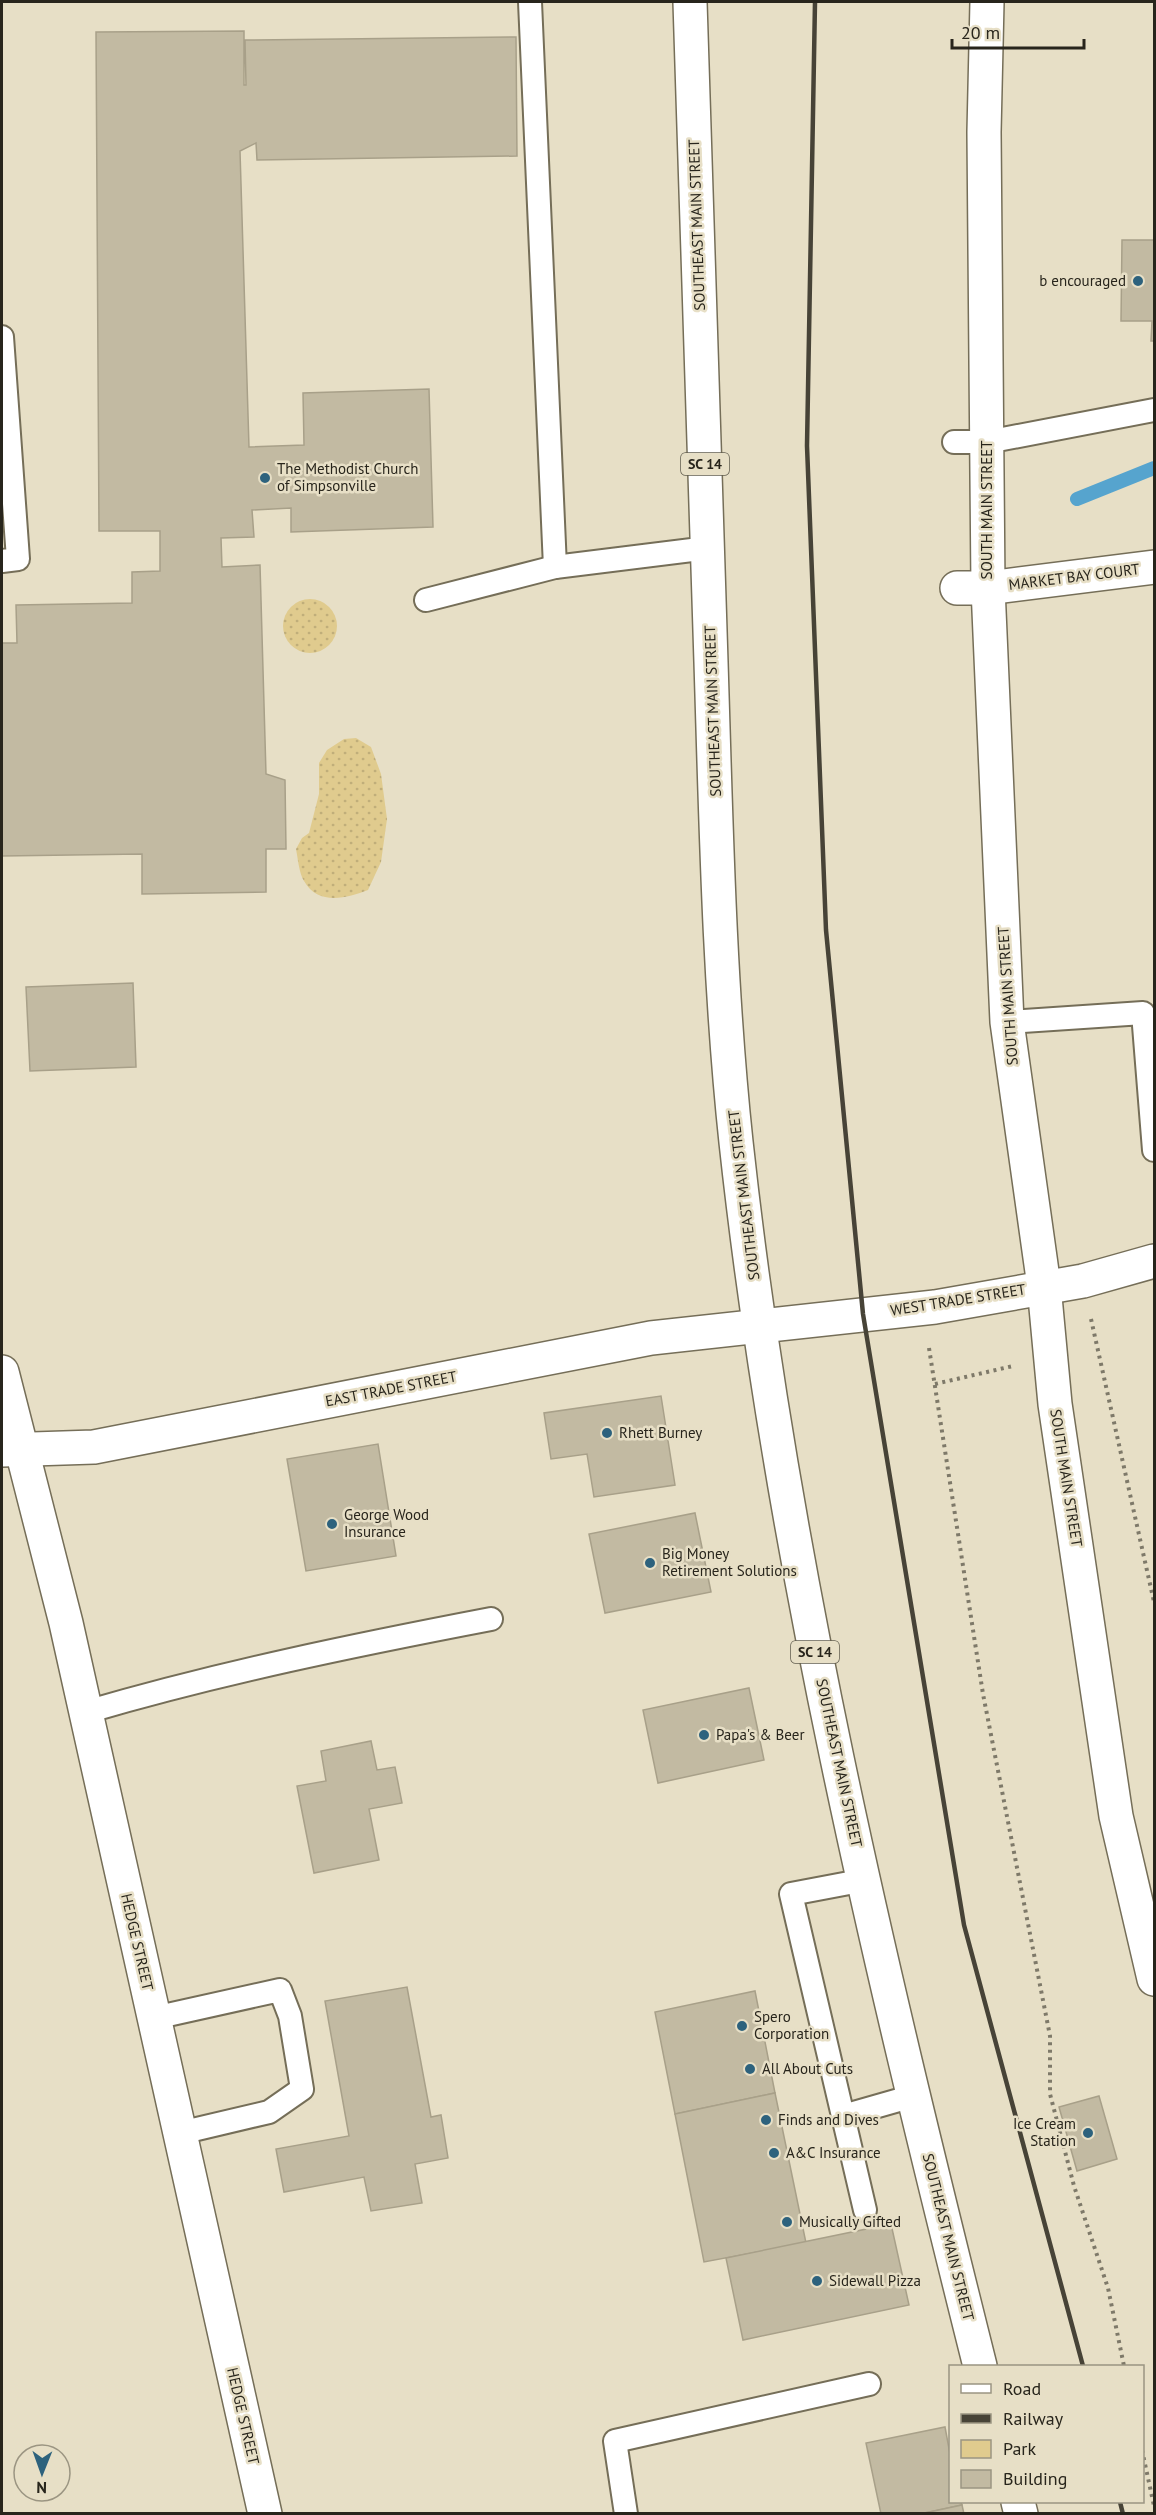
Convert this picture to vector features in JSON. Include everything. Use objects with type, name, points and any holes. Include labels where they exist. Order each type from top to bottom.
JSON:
[{"type":"street","name":"SOUTHEAST MAIN STREET","points":[[690,2],[720,926],[736,1137],[759,1325],[777,1448],[815,1652],[913,2096],[980,2365]]},
{"type":"street","name":"SOUTH MAIN STREET","points":[[987,2],[984,132],[987,442],[973,588],[1007,1022],[1044,1286],[1055,1404],[1116,1816],[1155,1979]]},
{"type":"street","name":"MARKET BAY COURT","points":[[973,588],[1155,567]]},
{"type":"street","name":"WEST TRADE STREET","points":[[759,1325],[923,1309],[1083,1281],[1155,1261]]},
{"type":"street","name":"EAST TRADE STREET","points":[[12,1449],[94,1447],[651,1338],[759,1325]]},
{"type":"street","name":"HEDGE STREET","points":[[2,1372],[12,1449],[66,1623],[265,2514]]},
{"type":"lane","points":[[530,2],[555,567]]},
{"type":"lane","points":[[2,337],[18,559],[2,561]]},
{"type":"lane","points":[[954,442],[987,442],[1155,410]]},
{"type":"lane","points":[[426,600],[555,567],[708,548]]},
{"type":"lane","points":[[1007,1022],[1143,1013],[1155,1150]]},
{"type":"lane","points":[[86,1712],[180,1684],[491,1618]]},
{"type":"lane","points":[[865,1880],[791,1894],[865,2210]]},
{"type":"lane","points":[[154,2018],[280,1990],[290,2016],[302,2089],[269,2112],[180,2133]]},
{"type":"lane","points":[[843,2116],[913,2096]]},
{"type":"lane","points":[[626,2514],[615,2441],[869,2384]]},
{"type":"path","points":[[1083,1281],[1155,1602]]},
{"type":"path","points":[[923,1309],[983,1694],[1050,2036],[1050,2094],[1074,2186],[1108,2288],[1124,2365]]},
{"type":"path","points":[[1144,2455],[1155,2506]]},
{"type":"green space","points":[[310,599],[320,601],[329,607],[335,616],[337,626],[335,636],[329,645],[320,651],[310,653],[300,651],[291,645],[285,636],[283,626],[285,616],[291,607],[300,601]]},
{"type":"green space","points":[[356,738],[371,747],[381,774],[387,819],[381,862],[368,890],[342,897],[325,897],[310,889],[304,881],[296,849],[302,838],[309,833],[319,794],[319,763],[327,750],[344,739]]},
{"type":"building","name":"The Methodist Church of Simpsonville","points":[[244,31],[244,85],[246,85],[245,40],[516,37],[517,156],[257,160],[256,143],[240,151],[249,447],[304,445],[303,393],[429,389],[433,527],[291,532],[291,508],[252,510],[254,537],[221,538],[222,567],[260,565],[266,774],[285,780],[286,849],[266,849],[266,892],[142,894],[142,854],[2,856],[2,643],[17,643],[16,605],[132,603],[132,572],[160,571],[160,531],[99,531],[96,32]]},
{"type":"building","name":"b encouraged","points":[[1122,240],[1154,240],[1154,341],[1151,341],[1152,321],[1121,321]]},
{"type":"building","points":[[133,983],[136,1067],[30,1071],[26,987]]},
{"type":"building","name":"Rhett Burney","points":[[661,1396],[675,1485],[594,1497],[587,1454],[551,1459],[544,1413]]},
{"type":"building","points":[[378,1444],[396,1556],[306,1571],[287,1459]]},
{"type":"building","name":"Big Money Retirement Solutions","points":[[695,1513],[711,1592],[605,1613],[589,1534]]},
{"type":"building","name":"Papa's & Beer","points":[[749,1688],[764,1760],[658,1783],[643,1710]]},
{"type":"building","points":[[371,1741],[377,1770],[395,1767],[402,1803],[369,1809],[379,1860],[314,1873],[297,1786],[326,1781],[321,1751]]},
{"type":"building","points":[[407,1987],[431,2117],[441,2115],[448,2158],[415,2164],[422,2203],[371,2211],[364,2177],[284,2192],[276,2149],[349,2136],[325,2001]]},
{"type":"building","points":[[755,1991],[775,2093],[675,2114],[655,2012]]},
{"type":"building","points":[[775,2093],[806,2243],[704,2262],[675,2114]]},
{"type":"building","name":"Ice Cream Station","points":[[1099,2096],[1117,2159],[1077,2171],[1059,2107]]},
{"type":"building","name":"Sidewall Pizza","points":[[891,2224],[909,2305],[743,2340],[726,2258]]},
{"type":"building","points":[[945,2427],[949,2449],[949,2503],[961,2503],[962,2505],[920,2514],[881,2514],[866,2443]]},
{"type":"building","points":[[962,2505],[964,2514],[920,2514]]},
{"type":"waterway","points":[[1077,499],[1154,468]]},
{"type":"railway","points":[[815,2],[807,446],[826,930],[863,1314],[964,1925],[1083,2365]]},
{"type":"railway","points":[[1120,2503],[1123,2514]]},
{"type":"place","name":"b encouraged","points":[[1138,281]]},
{"type":"place","name":"The Methodist Church of Simpsonville","points":[[265,478]]},
{"type":"place","name":"Rhett Burney","points":[[607,1433]]},
{"type":"place","name":"George Wood Insurance","points":[[332,1524]]},
{"type":"place","name":"Big Money Retirement Solutions","points":[[650,1563]]},
{"type":"place","name":"Papa's & Beer","points":[[704,1735]]},
{"type":"place","name":"Spero Corporation","points":[[742,2026]]},
{"type":"place","name":"All About Cuts","points":[[750,2069]]},
{"type":"place","name":"Finds and Dives","points":[[766,2120]]},
{"type":"place","name":"Ice Cream Station","points":[[1088,2133]]},
{"type":"place","name":"A&C Insurance","points":[[774,2153]]},
{"type":"place","name":"Musically Gifted","points":[[787,2222]]},
{"type":"place","name":"Sidewall Pizza","points":[[817,2281]]}]
